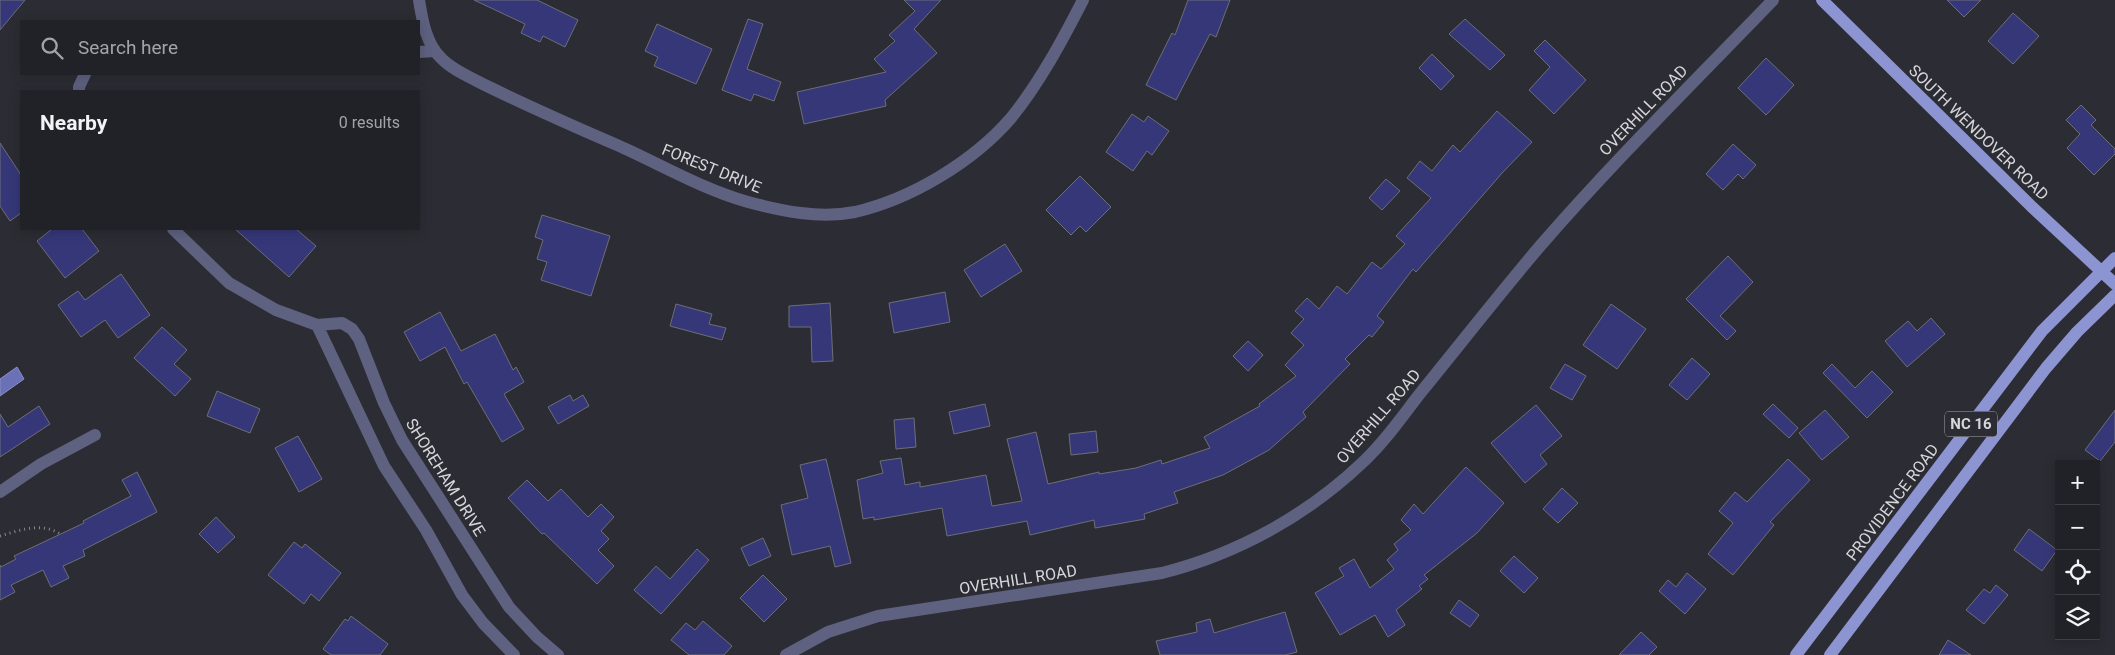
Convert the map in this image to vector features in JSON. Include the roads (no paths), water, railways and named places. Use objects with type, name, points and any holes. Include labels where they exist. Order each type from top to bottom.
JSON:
[{"type":"main road","name":"SOUTH WENDOVER ROAD","points":[[1822,0],[2032,207],[2115,284]]},
{"type":"main road","name":"PROVIDENCE ROAD","points":[[1796,655],[2042,331],[2115,258]]},
{"type":"main road","name":"NC 16","points":[[1830,655],[2046,368],[2077,332],[2115,295]]},
{"type":"street","name":"FOREST DRIVE","points":[[419,0],[422,18],[435,51],[441,59],[469,76],[517,100],[713,189],[747,201],[788,211],[827,215],[853,212],[902,196],[956,166],[998,132],[1012,116],[1051,60],[1083,0]]},
{"type":"street","name":"OVERHILL ROAD","points":[[786,655],[828,632],[878,616],[1162,573],[1183,568],[1261,536],[1306,509],[1364,462],[1583,197],[1652,123],[1773,0]]},
{"type":"street","points":[[420,52],[435,51]]},
{"type":"street","points":[[80,90],[79,87],[85,75]]},
{"type":"street","points":[[174,230],[229,282],[276,310],[313,324],[384,466],[426,530],[462,595],[484,623],[514,655]]},
{"type":"street","name":"SHOREHAM DRIVE","points":[[313,324],[342,323],[352,329],[359,339],[384,403],[402,440],[509,606],[537,637],[558,655]]},
{"type":"street","points":[[0,492],[41,464],[95,435]]},
{"type":"water","points":[[17,367],[24,379],[0,396],[0,379]]}]
